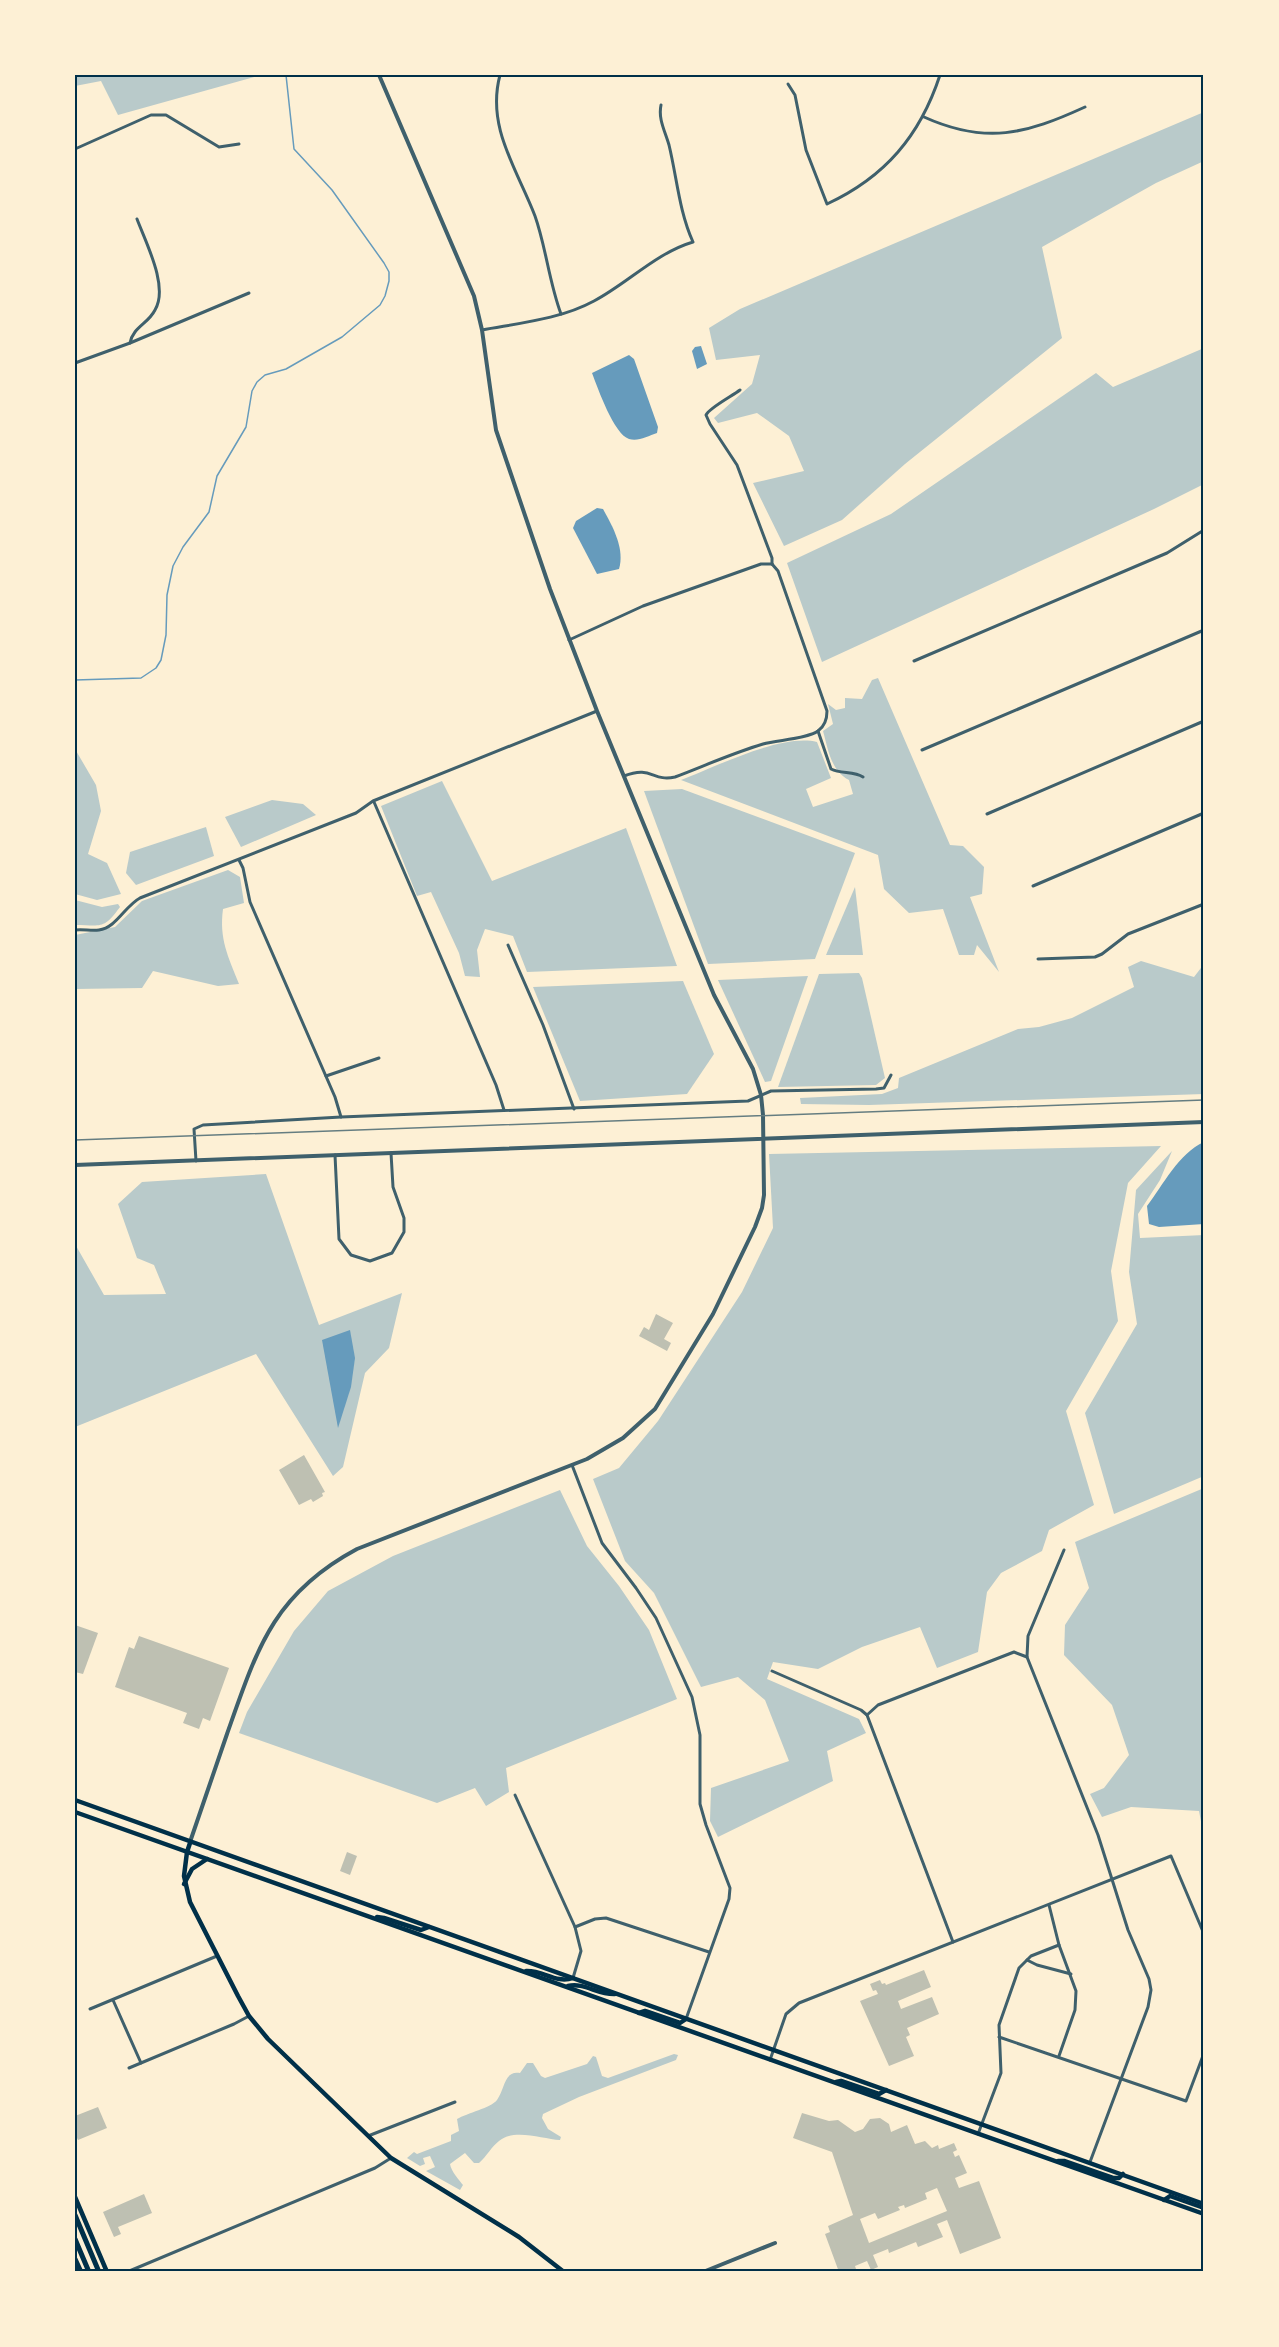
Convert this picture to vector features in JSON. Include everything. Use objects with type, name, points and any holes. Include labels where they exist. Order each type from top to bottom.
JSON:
[{"type":"highway","points":[[75,2215],[99,2272]]},
{"type":"highway","points":[[75,2239],[89,2272]]},
{"type":"highway","points":[[75,2259],[81,2272]]},
{"type":"main road","points":[[75,1800],[190,1843],[1090,2162],[1204,2206]]},
{"type":"main road","points":[[75,1812],[1204,2214]]},
{"type":"main road","points":[[190,1843],[184,1884],[190,1902],[249,2016],[282,2054],[391,2158],[524,2241],[564,2272]]},
{"type":"main road","points":[[184,1884],[192,1869],[207,1859]]},
{"type":"main road","points":[[371,1917],[384,1917],[421,1930],[429,1927]]},
{"type":"main road","points":[[523,1971],[533,1971],[561,1980],[573,1978]]},
{"type":"main road","points":[[567,1987],[578,1985],[607,1995],[617,1994]]},
{"type":"main road","points":[[639,2013],[645,2011],[680,2023],[686,2019]]},
{"type":"main road","points":[[834,2083],[841,2081],[879,2094],[886,2090]]},
{"type":"main road","points":[[1055,2161],[1064,2161],[1113,2178],[1119,2178],[1123,2174]]},
{"type":"main road","points":[[1164,2200],[1170,2196],[1204,2206]]},
{"type":"main road","points":[[75,2197],[107,2272]]},
{"type":"street","points":[[190,1843],[256,1656],[270,1627],[298,1592],[322,1570],[357,1549],[587,1459],[623,1438],[655,1409],[714,1314],[755,1227],[764,1195],[761,1095],[753,1069],[714,995],[569,640],[496,429],[482,330],[474,297],[379,75]]},
{"type":"street","points":[[500,75],[497,101],[500,134],[535,216],[561,314]]},
{"type":"street","points":[[788,84],[795,95],[806,150],[827,204],[859,186],[883,168],[902,148],[924,117],[940,75]]},
{"type":"street","points":[[482,330],[561,314],[594,301],[656,259],[681,245],[693,242],[684,220],[669,146],[659,115],[661,105]]},
{"type":"street","points":[[924,117],[963,132],[1009,134],[1044,125],[1085,107]]},
{"type":"street","points":[[75,148],[151,115],[166,115],[219,147],[238,144]]},
{"type":"street","points":[[130,344],[133,333],[155,310],[160,296],[159,280],[137,219]]},
{"type":"street","points":[[75,363],[130,344],[249,293]]},
{"type":"street","points":[[624,776],[643,771],[662,778],[675,777],[763,744],[811,735],[818,731],[827,720],[827,711],[778,571],[772,564],[772,558],[737,465],[706,414],[709,409],[725,402],[740,390]]},
{"type":"street","points":[[914,661],[1167,553],[1204,530]]},
{"type":"street","points":[[569,640],[643,606],[761,564],[772,564]]},
{"type":"street","points":[[922,750],[1204,630]]},
{"type":"street","points":[[75,930],[106,928],[115,922],[127,906],[140,898],[356,813],[374,801],[597,711]]},
{"type":"street","points":[[987,814],[1204,722]]},
{"type":"street","points":[[818,731],[831,769],[856,773],[863,777]]},
{"type":"street","points":[[374,801],[496,1085],[504,1110]]},
{"type":"street","points":[[1033,886],[1204,813]]},
{"type":"street","points":[[239,860],[243,868],[250,902],[326,1076],[341,1117]]},
{"type":"street","points":[[1038,959],[1095,957],[1128,934],[1204,904]]},
{"type":"street","points":[[508,945],[543,1025],[573,1108]]},
{"type":"street","points":[[326,1076],[379,1058]]},
{"type":"street","points":[[196,1161],[194,1129],[202,1125],[341,1117],[748,1101],[773,1091],[884,1088],[891,1076]]},
{"type":"street","points":[[75,1165],[1204,1122]]},
{"type":"street","points":[[335,1155],[339,1239],[351,1255],[370,1261],[392,1253],[404,1232],[404,1218],[393,1187],[391,1153]]},
{"type":"street","points":[[572,1465],[602,1543],[656,1618],[692,1697],[700,1735],[699,1782],[702,1810],[730,1888],[729,1899],[686,2019]]},
{"type":"street","points":[[1064,1550],[1028,1636],[1027,1657],[1114,1878],[1128,1930],[1149,1979],[1151,1990],[1148,2007],[1090,2162]]},
{"type":"street","points":[[867,1715],[878,1705],[1014,1652],[1027,1657]]},
{"type":"street","points":[[772,1671],[861,1710],[867,1715],[953,1942]]},
{"type":"street","points":[[515,1795],[575,1927],[581,1952],[573,1978]]},
{"type":"street","points":[[770,2060],[786,2014],[799,2003],[1170,1856],[1204,1934]]},
{"type":"street","points":[[1049,1905],[1059,1945],[1076,1991],[1076,2001],[1059,2056]]},
{"type":"street","points":[[575,1927],[595,1919],[606,1918],[709,1952]]},
{"type":"street","points":[[978,2134],[1000,2073],[1001,2017],[1019,1968],[1027,1960],[1059,1945]]},
{"type":"street","points":[[90,2009],[217,1956]]},
{"type":"street","points":[[1027,1960],[1071,1974]]},
{"type":"street","points":[[112,2000],[141,2063]]},
{"type":"street","points":[[129,2068],[249,2016]]},
{"type":"street","points":[[999,2037],[1186,2101],[1204,2054]]},
{"type":"street","points":[[368,2136],[455,2102]]},
{"type":"street","points":[[127,2272],[375,2168],[391,2158]]},
{"type":"street","points":[[703,2272],[775,2243]]},
{"type":"shaded area","points":[[75,75],[261,75],[118,115],[101,81],[75,86]]},
{"type":"shaded area","points":[[1204,112],[1204,161],[1156,183],[1042,247],[1062,338],[905,464],[842,520],[784,546],[753,483],[804,471],[789,436],[757,413],[718,423],[714,418],[752,384],[760,355],[716,360],[709,328],[740,309]]},
{"type":"shaded area","points":[[1204,348],[1204,484],[822,662],[787,563],[891,514],[1096,373],[1113,387]]},
{"type":"shaded area","points":[[878,678],[950,845],[963,846],[984,867],[982,894],[970,897],[999,972],[977,945],[974,955],[959,955],[943,909],[909,913],[884,889],[878,855],[681,780],[768,747],[786,742],[817,742],[831,778],[806,789],[813,807],[853,794],[849,780],[838,771],[831,759],[823,731],[833,724],[828,704],[836,710],[845,708],[845,698],[862,699],[872,680]]},
{"type":"shaded area","points":[[75,749],[96,785],[101,811],[88,854],[107,863],[121,894],[97,900],[75,894]]},
{"type":"shaded area","points":[[442,781],[492,881],[626,828],[677,966],[527,972],[513,936],[485,929],[477,950],[480,977],[465,976],[459,953],[431,892],[417,896],[381,806]]},
{"type":"shaded area","points":[[682,789],[855,853],[815,959],[708,964],[644,791]]},
{"type":"shaded area","points":[[272,800],[303,804],[316,815],[241,847],[225,817]]},
{"type":"shaded area","points":[[206,827],[214,856],[136,885],[126,873],[130,852]]},
{"type":"shaded area","points":[[228,870],[240,877],[244,903],[223,909],[222,920],[225,947],[239,984],[218,986],[153,971],[142,988],[75,989],[75,935],[115,927],[142,901]]},
{"type":"shaded area","points":[[855,887],[863,955],[826,955]]},
{"type":"shaded area","points":[[75,900],[102,907],[118,904],[120,907],[110,920],[101,925],[75,925]]},
{"type":"shaded area","points":[[1141,961],[1194,977],[1204,964],[1204,1094],[869,1105],[801,1104],[800,1098],[882,1094],[898,1088],[899,1078],[1018,1029],[1039,1027],[1072,1018],[1134,987],[1128,967]]},
{"type":"shaded area","points":[[859,973],[885,1078],[876,1085],[778,1087],[819,974]]},
{"type":"shaded area","points":[[808,976],[771,1081],[765,1082],[718,980]]},
{"type":"shaded area","points":[[683,981],[714,1054],[687,1094],[580,1101],[533,987]]},
{"type":"shaded area","points":[[1161,1146],[1128,1183],[1111,1271],[1118,1321],[1066,1411],[1094,1505],[1049,1530],[1042,1551],[1001,1573],[987,1592],[978,1652],[937,1668],[920,1627],[862,1647],[818,1669],[773,1662],[767,1679],[859,1719],[866,1733],[827,1751],[833,1781],[718,1837],[710,1821],[711,1788],[789,1761],[765,1700],[738,1677],[701,1687],[654,1593],[625,1561],[593,1479],[619,1468],[658,1421],[742,1292],[773,1228],[769,1154]]},
{"type":"shaded area","points":[[1172,1151],[1160,1180],[1138,1214],[1140,1238],[1204,1235],[1204,1476],[1114,1514],[1085,1413],[1137,1324],[1129,1272],[1136,1190]]},
{"type":"shaded area","points":[[266,1174],[319,1325],[402,1293],[389,1348],[365,1373],[343,1467],[333,1476],[256,1354],[75,1427],[75,1244],[104,1295],[166,1294],[154,1265],[137,1258],[118,1204],[142,1182]]},
{"type":"shaded area","points":[[1204,1488],[1204,1837],[1199,1811],[1131,1807],[1102,1817],[1090,1794],[1104,1788],[1129,1755],[1112,1705],[1064,1655],[1065,1625],[1089,1588],[1075,1542]]},
{"type":"shaded area","points":[[560,1490],[587,1546],[619,1586],[649,1630],[677,1699],[506,1768],[509,1792],[486,1806],[475,1788],[437,1803],[239,1733],[247,1712],[294,1631],[328,1591],[393,1556]]},
{"type":"shaded area","points":[[674,2054],[678,2055],[676,2060],[579,2097],[543,2114],[542,2118],[548,2129],[561,2137],[560,2140],[512,2135],[496,2143],[479,2163],[474,2163],[465,2153],[450,2164],[463,2185],[460,2190],[426,2171],[435,2167],[430,2156],[423,2158],[425,2164],[420,2166],[407,2158],[414,2152],[417,2154],[451,2141],[451,2135],[459,2131],[457,2119],[494,2103],[500,2096],[508,2077],[511,2074],[520,2073],[527,2063],[533,2063],[541,2076],[545,2078],[587,2064],[593,2056],[596,2057],[602,2076],[608,2078]]},
{"type":"water","points":[[701,346],[707,364],[697,369],[692,351],[695,347]]},
{"type":"water","points":[[629,355],[634,359],[658,427],[657,433],[636,440],[623,435],[612,420],[592,373]]},
{"type":"water","points":[[597,508],[603,509],[614,531],[619,546],[620,561],[619,569],[597,574],[573,528],[576,521]]},
{"type":"water","points":[[1204,1142],[1204,1224],[1159,1227],[1149,1224],[1147,1206],[1165,1179],[1187,1154]]},
{"type":"water","points":[[350,1330],[355,1358],[351,1387],[338,1428],[322,1340]]},
{"type":"building","points":[[656,1314],[673,1323],[664,1339],[671,1343],[667,1351],[639,1336],[644,1327],[649,1330]]},
{"type":"building","points":[[304,1455],[325,1492],[313,1502],[311,1499],[299,1505],[279,1470]]},
{"type":"building","points":[[75,1625],[98,1633],[83,1674],[75,1672]]},
{"type":"building","points":[[139,1636],[229,1668],[210,1721],[203,1718],[199,1729],[183,1723],[187,1713],[115,1687],[129,1647],[134,1649]]},
{"type":"building","points":[[347,1852],[357,1856],[350,1875],[340,1871]]},
{"type":"building","points":[[924,1970],[931,1987],[898,2001],[901,2009],[932,1997],[939,2014],[907,2028],[910,2035],[906,2037],[914,2056],[889,2066],[860,2001],[878,1994],[876,1990],[873,1991],[870,1984],[880,1980],[886,1985]]},
{"type":"building","points":[[98,2107],[107,2128],[78,2140],[75,2134],[75,2116]]},
{"type":"building","points":[[802,2113],[829,2121],[838,2120],[855,2132],[863,2129],[870,2119],[880,2118],[889,2124],[891,2132],[907,2125],[915,2144],[925,2141],[932,2148],[938,2145],[939,2149],[954,2143],[957,2150],[953,2152],[955,2157],[959,2155],[967,2173],[955,2178],[959,2188],[979,2181],[1001,2238],[960,2254],[947,2220],[937,2224],[943,2237],[918,2247],[916,2242],[889,2253],[888,2249],[873,2255],[878,2267],[871,2270],[867,2261],[855,2266],[857,2272],[839,2272],[825,2234],[830,2232],[828,2226],[853,2215],[832,2152],[793,2138]],"holes":[[[937,2188],[947,2211],[869,2243],[860,2219],[875,2213],[878,2219],[900,2210],[898,2207],[904,2205],[905,2208],[927,2199],[925,2193]]]},
{"type":"building","points":[[144,2194],[152,2213],[118,2227],[121,2234],[114,2237],[103,2212]]},
{"type":"waterway","points":[[75,680],[141,678],[156,668],[161,660],[166,635],[167,595],[173,566],[183,547],[209,512],[217,476],[246,427],[252,391],[257,382],[265,375],[286,369],[342,337],[380,305],[385,296],[389,272],[384,263],[332,190],[294,149],[286,75]]},
{"type":"railway","points":[[75,1140],[1204,1100]]}]
